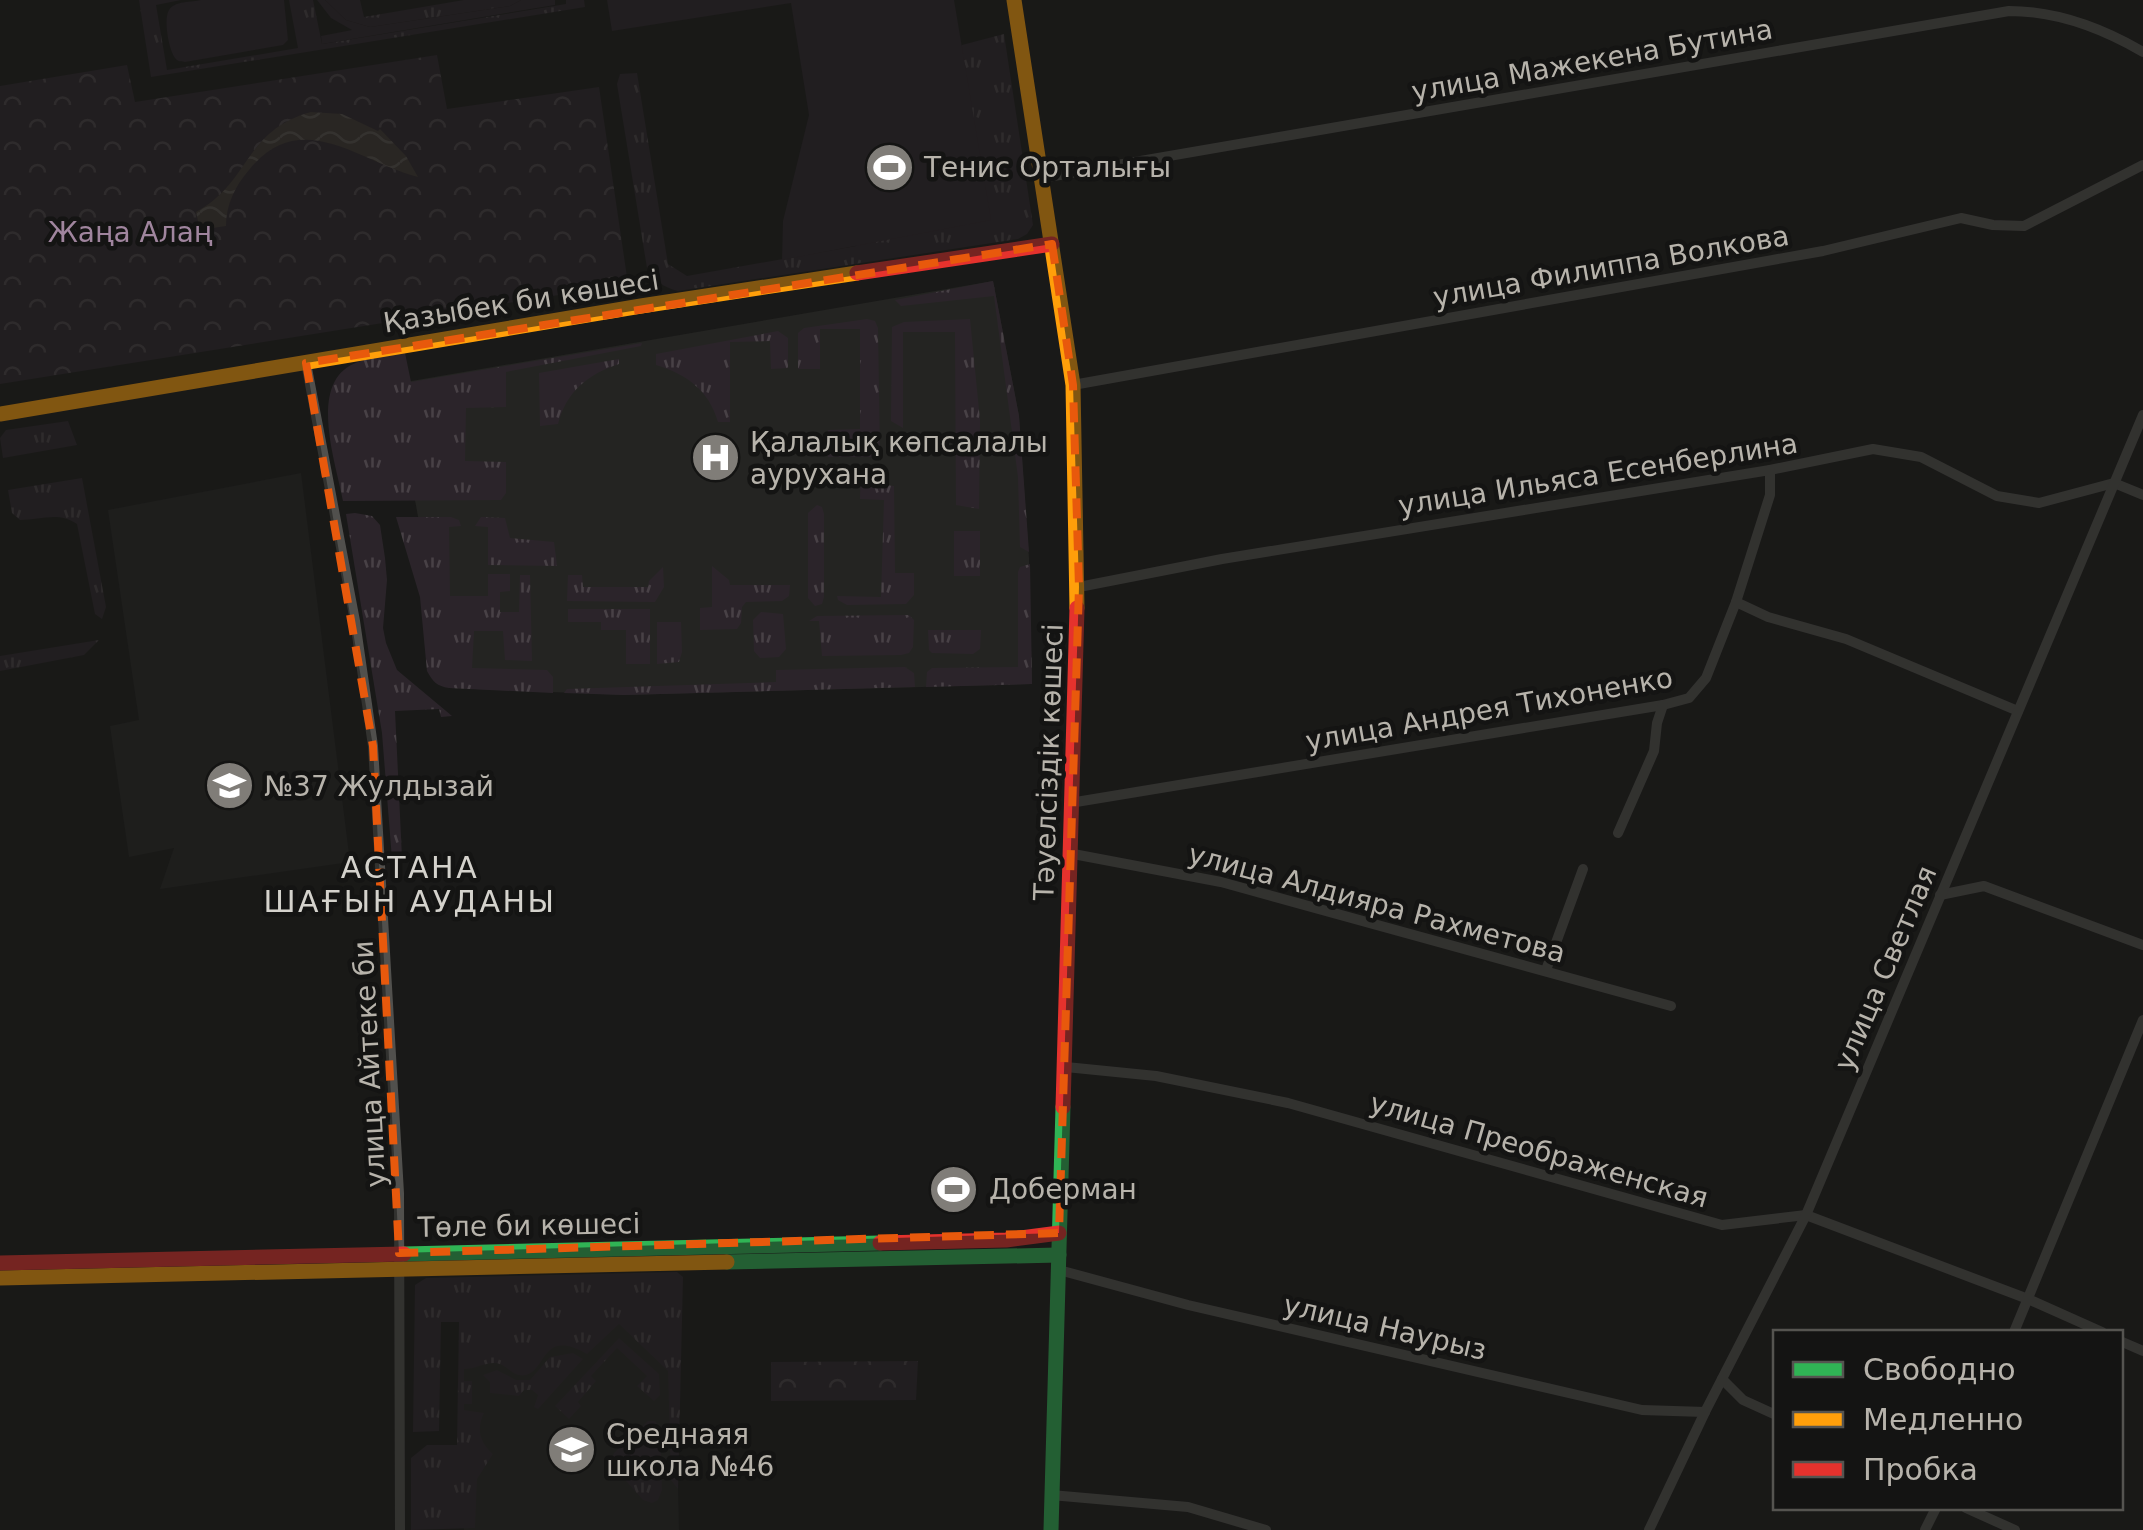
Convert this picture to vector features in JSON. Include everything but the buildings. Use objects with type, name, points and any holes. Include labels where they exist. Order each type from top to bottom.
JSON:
[{"type":"main road","name":"Тәуелсіздік көшесі","points":[[1014,0],[1074,385],[1079,588],[1068,853],[1066,1067],[1051,1530]]},
{"type":"main road","name":"Қазыбек би көшесі","points":[[0,414],[641,306],[1052,244]]},
{"type":"main road","name":"Төле би көшесі","points":[[0,1278],[1006,1240],[1059,1234]]},
{"type":"main road","name":"Төле би көшесі","points":[[0,1263],[1059,1263]]},
{"type":"street","name":"улица Мажекена Бутина","points":[[1042,178],[2008,11],[2062,16],[2143,52]]},
{"type":"street","name":"улица Филиппа Волкова","points":[[1074,385],[1823,252],[1960,218],[2024,226],[2143,165]]},
{"type":"street","name":"улица Айтеке би","points":[[306,362],[352,602],[373,746],[399,1193],[400,1530]]},
{"type":"street","name":"улица Светлая","points":[[1649,1530],[1806,1216],[2143,415]]},
{"type":"street","name":"улица Ильяса Есенберлина","points":[[1079,588],[1222,559],[1770,470],[1873,449],[1921,457],[1997,496],[2039,503],[2114,483]]},
{"type":"street","name":"улица Андрея Тихоненко","points":[[1070,803],[1688,698],[1706,678],[1736,602],[1770,495],[1770,470]]},
{"type":"street","points":[[2114,483],[2143,495]]},
{"type":"street","points":[[1736,602],[1768,617],[1846,639],[2018,711]]},
{"type":"street","points":[[1618,834],[1654,751],[1657,722],[1664,705]]},
{"type":"street","name":"улица Алдияра Рахметова","points":[[1068,853],[1221,882],[1671,1006]]},
{"type":"street","points":[[1546,970],[1582,868]]},
{"type":"street","points":[[1940,896],[1984,886],[2143,945]]},
{"type":"street","points":[[2015,1330],[2143,1020]]},
{"type":"street","name":"улица Преображенская","points":[[1066,1067],[1156,1076],[1288,1103],[1722,1225],[1806,1216],[2028,1299],[2098,1330]]},
{"type":"street","name":"улица Наурыз","points":[[1059,1263],[1188,1305],[1642,1410],[1705,1412]]},
{"type":"street","points":[[1722,1379],[1743,1400],[1773,1415]]},
{"type":"street","points":[[1052,1495],[1188,1507],[1266,1530]]},
{"type":"street","points":[[1970,1510],[2015,1530]]},
{"type":"highlighted area","points":[[1052,244],[1073,385],[1079,587],[1059,1233],[399,1253],[373,746],[306,363]]},
{"type":"shaded area","name":"Қалалық көпсалалы аурухана","points":[[993,281],[1019,416],[1029,558],[1032,684],[624,695],[449,688],[394,384]]},
{"type":"shaded area","points":[[301,473],[350,862],[160,889],[174,848],[129,857],[110,726],[139,720],[108,510]]},
{"type":"shaded area","name":"Среднаяя школа №46","points":[[674,1314],[679,1530],[464,1530],[464,1319]]},
{"type":"green space","points":[[139,0],[181,0],[156,5],[167,70],[298,48],[289,0],[313,0],[322,44],[566,4],[566,0],[584,0],[585,7],[151,77]]},
{"type":"green space","points":[[284,0],[288,40],[283,45],[178,61],[168,36],[169,10],[179,3]]},
{"type":"green space","points":[[317,0],[325,0],[346,20],[370,27],[510,6],[521,0],[555,0],[555,5],[322,44],[321,36],[352,30],[331,18]]},
{"type":"green space","points":[[325,0],[360,0],[364,17],[464,0],[521,0],[510,6],[370,27],[346,20]]},
{"type":"green space","name":"Тенис Орталығы","points":[[607,0],[954,0],[991,220],[782,260],[783,221],[809,115],[791,3],[612,31]]},
{"type":"green space","points":[[1004,34],[1033,225],[1027,234],[1018,239],[678,291],[660,283],[650,273],[617,84],[620,74],[637,73],[668,264],[687,276],[856,246],[962,45]]},
{"type":"green space","name":"Жаңа Алаң","points":[[437,55],[447,109],[599,87],[628,284],[0,384],[0,86],[127,65],[135,102]]},
{"type":"green space","points":[[993,281],[1019,416],[1029,552],[1020,547],[1018,477],[994,296],[901,306],[895,300]]},
{"type":"green space","points":[[970,319],[980,420],[979,509],[956,505],[955,332],[903,332],[903,428],[891,421],[892,327],[904,322]]},
{"type":"green space","points":[[875,321],[878,328],[880,457],[828,457],[828,430],[860,429],[860,329],[820,329],[820,369],[798,369],[798,333],[804,328]]},
{"type":"green space","points":[[778,331],[788,338],[788,368],[771,369],[770,341],[730,342],[730,422],[718,422],[709,401],[695,385],[656,365],[656,354]]},
{"type":"green space","points":[[642,343],[506,372],[506,407],[466,408],[465,461],[506,462],[506,493],[501,500],[343,501],[331,445],[329,404],[333,386],[342,372],[358,362],[405,353],[411,382]]},
{"type":"green space","points":[[619,359],[619,364],[580,386],[558,424],[540,426],[539,373]]},
{"type":"green space","points":[[68,421],[77,445],[3,458],[0,438],[6,430]]},
{"type":"green space","points":[[861,468],[885,468],[885,485],[894,486],[895,573],[914,573],[914,595],[906,604],[847,605],[838,600],[837,596],[881,597],[884,500],[860,499]]},
{"type":"green space","points":[[82,478],[106,607],[102,619],[95,614],[77,524],[56,517],[20,520],[12,513],[8,490]]},
{"type":"green space","points":[[817,505],[824,514],[824,597],[822,604],[815,606],[808,598],[808,513]]},
{"type":"green space","points":[[346,514],[372,516],[380,525],[387,580],[383,628],[397,670],[452,716],[441,717],[439,709],[395,711],[402,858],[392,859],[382,733]]},
{"type":"green space","points":[[396,517],[459,520],[461,526],[449,527],[450,596],[488,596],[488,574],[510,574],[510,591],[500,592],[500,612],[519,612],[520,575],[530,575],[532,661],[505,660],[503,631],[474,631],[472,668],[547,670],[553,677],[553,693],[449,688],[433,681],[427,671],[420,597]]},
{"type":"green space","points":[[481,517],[505,518],[510,538],[554,542],[557,566],[488,565],[488,527],[475,526]]},
{"type":"green space","points":[[954,531],[980,531],[980,576],[954,576]]},
{"type":"green space","points":[[1030,564],[1032,684],[926,687],[927,672],[932,668],[1018,667],[1018,572],[1020,567]]},
{"type":"green space","points":[[712,566],[730,585],[790,585],[789,596],[782,601],[746,602],[737,629],[700,630],[700,608],[712,607]]},
{"type":"green space","points":[[663,567],[664,587],[655,602],[567,601],[568,575],[582,575],[583,587],[648,587]]},
{"type":"green space","points":[[568,609],[650,609],[650,664],[626,664],[626,630],[601,630],[601,622],[568,622]]},
{"type":"green space","points":[[761,612],[783,614],[786,649],[779,657],[760,658],[754,651],[753,620]]},
{"type":"green space","points":[[909,615],[914,620],[913,647],[901,655],[822,656],[819,621],[809,621],[817,616]]},
{"type":"green space","points":[[657,622],[681,622],[679,662],[657,664]]},
{"type":"green space","points":[[928,630],[981,630],[980,649],[973,654],[932,653]]},
{"type":"green space","points":[[99,640],[84,655],[0,671],[0,656]]},
{"type":"green space","points":[[905,667],[914,673],[915,687],[624,695],[564,693],[567,689],[776,682],[776,670]]},
{"type":"green space","points":[[677,1272],[683,1277],[678,1489],[671,1480],[668,1371],[619,1324],[587,1354],[561,1345],[548,1352],[526,1375],[496,1363],[464,1369],[464,1381],[472,1381],[472,1404],[464,1404],[464,1410],[484,1413],[481,1435],[493,1454],[477,1479],[475,1528],[411,1530],[411,1458],[427,1445],[457,1445],[459,1322],[441,1322],[439,1431],[413,1432],[415,1285],[426,1278]]},
{"type":"green space","points":[[619,1338],[659,1374],[660,1395],[654,1401],[637,1386],[647,1376],[617,1348],[591,1376],[596,1381],[569,1419],[555,1406]]},
{"type":"green space","points":[[573,1353],[583,1359],[538,1409],[534,1407],[538,1395],[532,1390],[524,1390],[519,1396],[490,1393],[490,1382],[483,1375],[497,1370],[516,1380],[530,1380],[550,1357]]},
{"type":"green space","points":[[918,1361],[916,1400],[771,1401],[771,1362]]},
{"type":"green space","points":[[648,1421],[655,1421],[660,1429],[662,1490],[652,1503],[643,1500],[610,1463],[614,1453]]},
{"type":"water","points":[[311,112],[342,114],[380,129],[406,156],[418,177],[332,144],[289,142],[269,151],[244,176],[230,203],[226,226],[200,230],[196,212],[228,186],[259,144],[272,131]]},
{"type":"traffic: fast","points":[[1051,1530],[1063,1107]]},
{"type":"traffic: fast","points":[[404,1254],[880,1243]]},
{"type":"traffic: fast","points":[[727,1262],[1059,1255]]},
{"type":"traffic: slow","points":[[1014,0],[1073,385],[1077,608]]},
{"type":"traffic: slow","points":[[0,414],[857,273]]},
{"type":"traffic: slow","points":[[0,1278],[727,1262]]},
{"type":"traffic: jam","points":[[857,273],[1052,244]]},
{"type":"traffic: jam","points":[[1063,1107],[1077,608]]},
{"type":"traffic: jam","points":[[880,1243],[1006,1240],[1059,1233]]},
{"type":"traffic: jam","points":[[0,1263],[404,1254]]},
{"type":"place","name":"Тенис Орталығы","points":[[889,167]]},
{"type":"place","name":"Қалалық көпсалалы аурухана","points":[[715,458]]},
{"type":"place","name":"№37 Жулдызай","points":[[229,786]]},
{"type":"place","name":"Доберман","points":[[954,1189]]},
{"type":"place","name":"Среднаяя школа №46","points":[[571,1450]]},
{"type":"district","name":"АСТАНА ШАҒЫН АУДАНЫ","points":[[410,885]]}]
